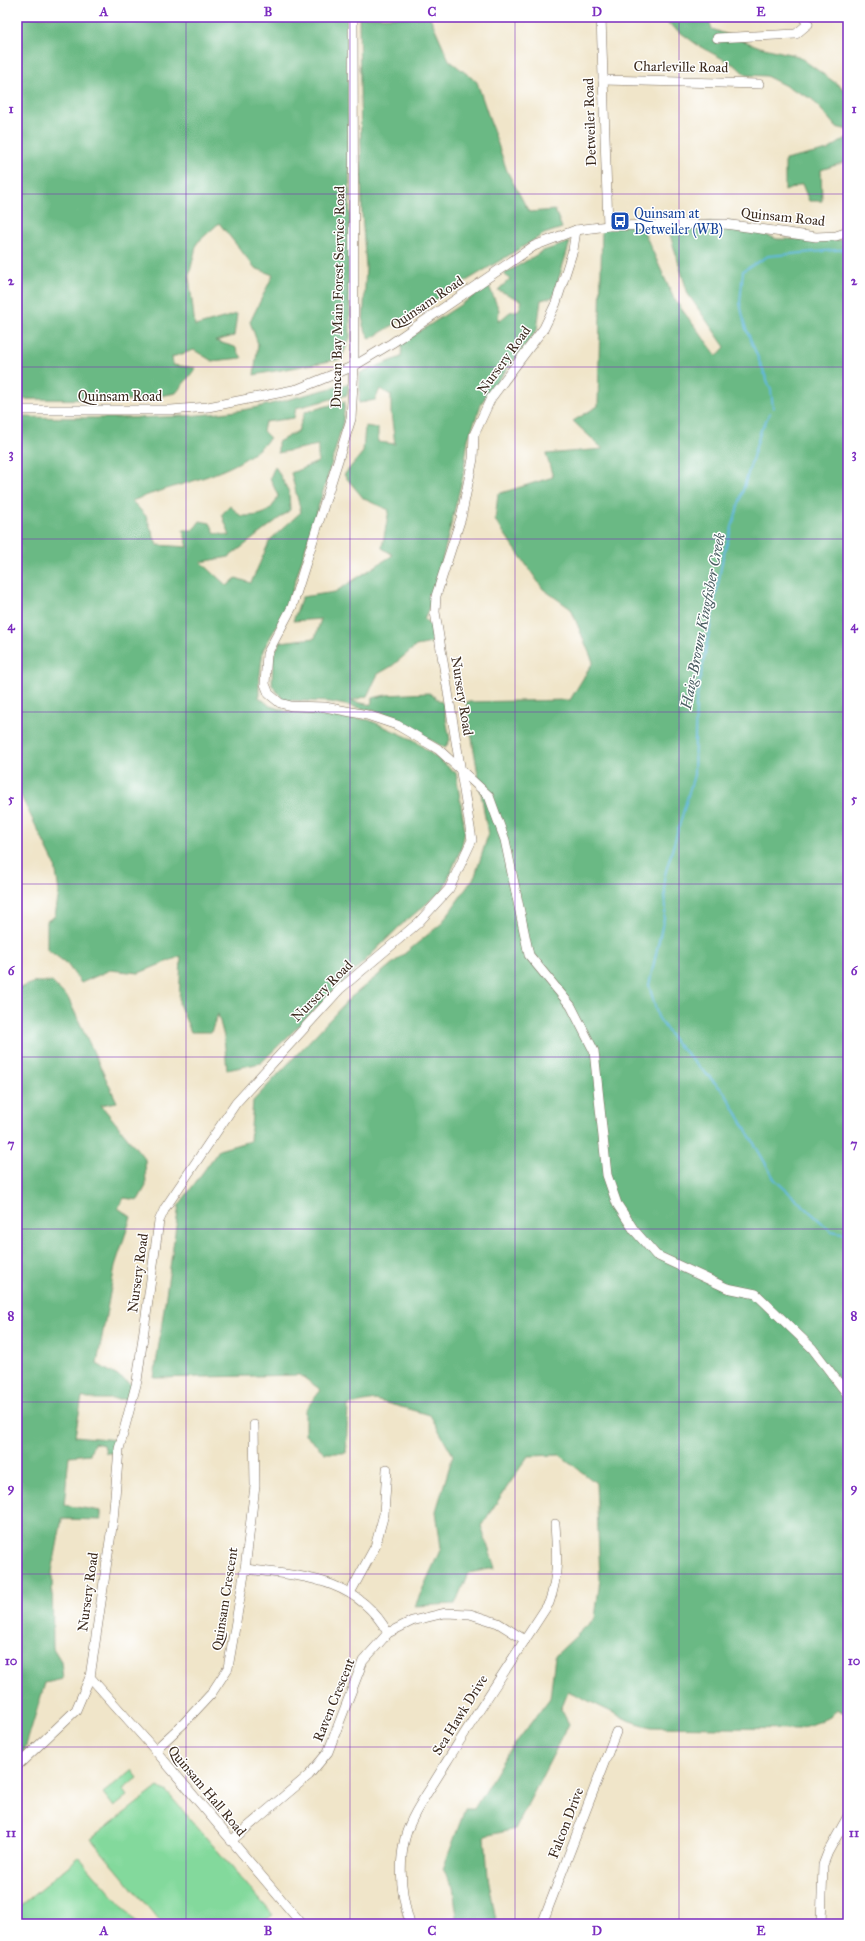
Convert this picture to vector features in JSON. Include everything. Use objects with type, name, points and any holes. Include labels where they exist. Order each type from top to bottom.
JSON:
[{"type":"street","name":"Duncan Bay Main Forest Service Road","points":[[353,17],[354,366],[351,419],[292,607],[267,654],[265,684],[269,694],[280,703],[291,706],[325,707],[346,710],[367,714],[397,725],[438,749],[489,796],[505,840],[530,955],[571,1006],[594,1051],[607,1175],[617,1204],[634,1230],[656,1255],[727,1288],[756,1294],[812,1348],[848,1395]]},
{"type":"street","points":[[596,17],[602,40]]},
{"type":"street","name":"Detweiler Road","points":[[602,17],[608,226]]},
{"type":"street","points":[[717,38],[796,34],[808,24],[803,17]]},
{"type":"street","name":"Charleville Road","points":[[603,80],[759,84]]},
{"type":"street","name":"Quinsam Road","points":[[17,410],[171,410],[208,407],[298,389],[354,366],[392,343],[534,246],[576,230],[608,226],[725,224],[816,237],[836,236],[848,232]]},
{"type":"street","name":"Nursery Road","points":[[17,1766],[76,1710],[90,1677],[113,1520],[119,1449],[137,1381],[159,1222],[165,1208],[236,1103],[340,989],[418,923],[449,889],[472,840],[435,612],[436,596],[461,518],[473,459],[474,435],[492,398],[544,328],[556,303],[573,250],[576,230]]},
{"type":"street","name":"Quinsam Crescent","points":[[155,1750],[184,1723],[211,1694],[228,1668],[245,1569],[254,1486],[254,1425]]},
{"type":"street","points":[[350,1593],[376,1541],[384,1514],[387,1469]]},
{"type":"street","name":"Sea Hawk Drive","points":[[410,1924],[403,1902],[400,1871],[406,1837],[414,1816],[479,1710],[549,1603],[558,1570],[555,1524]]},
{"type":"street","points":[[245,1569],[307,1576],[325,1581],[350,1593],[371,1610],[388,1633]]},
{"type":"street","name":"Raven Crescent","points":[[231,1841],[309,1775],[328,1752],[363,1661],[388,1633],[412,1621],[445,1613],[470,1614],[498,1623],[525,1640]]},
{"type":"street","name":"Quinsam Hall Road","points":[[90,1677],[155,1750],[302,1924]]},
{"type":"street","name":"Falcon Drive","points":[[542,1924],[616,1732]]},
{"type":"street","points":[[821,1924],[823,1866],[828,1852],[848,1816]]},
{"type":"green space","points":[[17,17],[349,17],[350,338],[341,359],[254,375],[258,344],[250,322],[273,275],[255,268],[219,223],[197,243],[189,276],[195,326],[237,314],[234,336],[215,341],[235,347],[242,358],[212,361],[194,350],[172,357],[173,365],[196,368],[176,393],[137,400],[17,399]]},
{"type":"green space","points":[[359,17],[430,17],[449,60],[477,82],[507,171],[529,212],[555,210],[562,228],[544,234],[370,339],[363,326],[366,267],[362,214]]},
{"type":"green space","points":[[659,17],[708,17],[712,29],[760,47],[798,56],[848,92],[848,130],[836,127],[812,99],[766,76],[746,75],[736,66],[699,46]]},
{"type":"green space","points":[[848,137],[848,161],[821,170],[822,201],[809,201],[802,184],[785,191],[785,160],[828,150]]},
{"type":"green space","points":[[731,222],[777,239],[844,240],[848,238],[848,1715],[837,1709],[830,1717],[799,1729],[651,1727],[630,1721],[568,1691],[561,1709],[569,1724],[515,1829],[485,1836],[488,1877],[496,1920],[500,1924],[458,1924],[453,1887],[443,1869],[465,1809],[474,1809],[505,1757],[550,1698],[555,1656],[595,1618],[600,1579],[596,1483],[560,1455],[528,1456],[481,1526],[495,1568],[468,1573],[455,1604],[415,1606],[441,1548],[436,1511],[453,1455],[430,1415],[375,1400],[348,1405],[346,1453],[325,1453],[305,1435],[305,1410],[321,1390],[300,1375],[154,1378],[179,1205],[219,1150],[250,1141],[253,1101],[350,998],[441,924],[475,876],[488,835],[466,702],[570,700],[593,662],[571,609],[543,589],[495,520],[498,494],[553,477],[546,454],[603,449],[573,421],[598,406],[602,225],[641,225],[674,299],[717,356],[725,347],[688,294],[667,225]]},
{"type":"green space","points":[[570,242],[553,297],[541,300],[537,330],[482,402],[468,439],[463,476],[432,601],[424,619],[432,626],[432,643],[416,646],[392,666],[378,674],[367,696],[351,701],[371,705],[373,698],[386,695],[429,693],[443,703],[450,740],[445,748],[381,712],[330,702],[283,700],[272,685],[273,656],[280,642],[315,638],[321,619],[293,621],[302,597],[335,592],[393,555],[382,548],[389,510],[364,499],[344,475],[363,452],[365,426],[378,428],[378,442],[395,444],[391,413],[391,395],[380,389],[375,400],[359,403],[360,373],[401,357],[402,343],[489,286],[499,310],[498,322],[510,312],[519,310],[522,301],[498,290],[510,279],[504,274],[543,251]]},
{"type":"green space","points":[[349,384],[347,395],[296,408],[294,418],[265,422],[263,431],[270,438],[256,451],[240,462],[205,477],[149,494],[132,501],[146,516],[157,545],[188,547],[183,530],[193,530],[200,521],[210,523],[215,533],[230,536],[222,514],[230,506],[241,516],[254,516],[268,511],[278,496],[270,478],[275,466],[289,492],[290,510],[229,557],[201,562],[227,586],[236,578],[251,583],[270,540],[301,512],[291,473],[318,462],[318,445],[278,453],[278,442],[298,431],[305,412],[345,401],[343,422],[329,472],[287,608],[263,650],[259,697],[270,706],[289,712],[325,714],[369,720],[414,740],[456,773],[465,831],[461,849],[443,890],[400,926],[261,1063],[227,1070],[224,1037],[218,1014],[211,1032],[191,1032],[179,1004],[181,956],[139,973],[110,970],[81,983],[67,964],[47,949],[47,921],[55,916],[59,892],[55,865],[17,788],[17,417],[144,418],[221,413],[253,408]]},
{"type":"green space","points":[[36,982],[52,982],[68,998],[117,1102],[101,1105],[145,1159],[146,1186],[138,1200],[124,1198],[118,1208],[131,1217],[115,1266],[97,1364],[133,1385],[128,1399],[88,1399],[82,1397],[75,1436],[117,1440],[115,1453],[106,1453],[104,1445],[94,1443],[90,1454],[69,1456],[64,1505],[101,1511],[101,1520],[62,1519],[52,1572],[53,1648],[61,1661],[63,1679],[45,1683],[24,1752],[17,1758],[17,1008],[22,1006],[17,989]]},
{"type":"green space","points":[[132,1770],[138,1778],[123,1789],[128,1796],[114,1807],[103,1793]]},
{"type":"green space","points":[[158,1787],[166,1791],[273,1915],[260,1924],[162,1924],[91,1839]]},
{"type":"green space","points":[[79,1857],[138,1924],[17,1924],[17,1909]]},
{"type":"waterway","name":"Haig-Brown Kingfisher Creek","points":[[773,408],[771,390],[745,326],[740,303],[743,271],[768,256],[848,249]]},
{"type":"waterway","name":"Haig-Brown Kingfisher Creek","points":[[770,413],[761,430],[723,557],[696,702],[694,775],[664,878],[666,909],[649,985],[658,1017],[675,1042],[725,1093],[775,1180],[831,1231],[848,1234]]},
{"type":"place","name":"Quinsam at Detweiler (WB)","points":[[620,221]]}]
